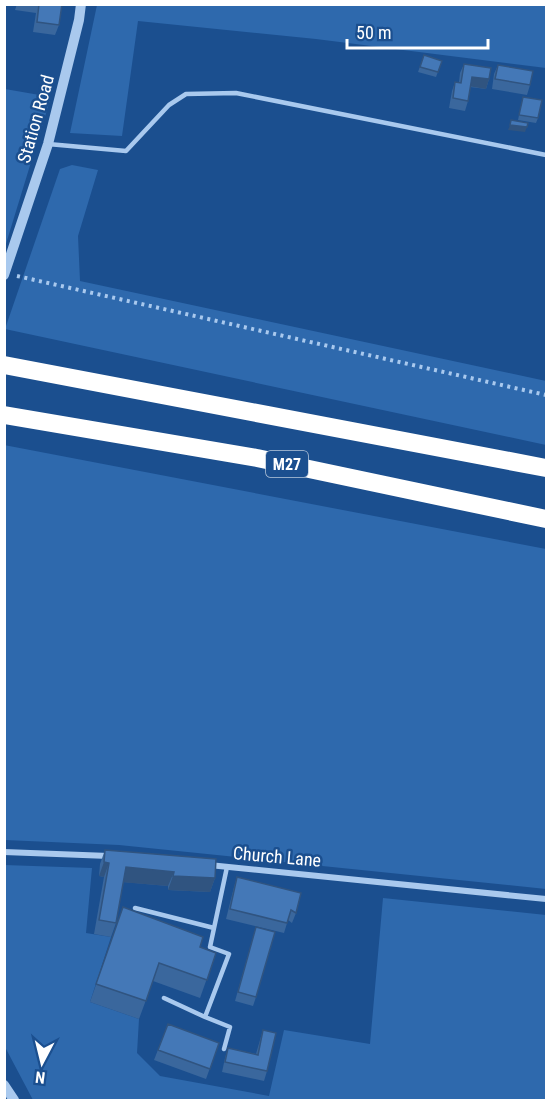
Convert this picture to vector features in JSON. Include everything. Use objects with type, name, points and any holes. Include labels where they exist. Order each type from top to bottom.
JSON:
[{"type":"highway","points":[[4,365],[546,468]]},
{"type":"highway","name":"M27","points":[[4,415],[257,458],[546,519]]},
{"type":"street","name":"Station Road","points":[[5,274],[48,144],[81,4]]},
{"type":"street","points":[[4,852],[120,857]]},
{"type":"street","name":"Church Lane","points":[[203,865],[546,899]]},
{"type":"street","points":[[4,1085],[14,1101]]},
{"type":"lane","points":[[48,144],[126,151],[169,105],[186,94],[236,93],[546,155]]},
{"type":"lane","points":[[205,1017],[229,954],[210,947],[226,867]]},
{"type":"lane","points":[[135,908],[214,928]]},
{"type":"lane","points":[[164,998],[230,1027],[224,1049]]},
{"type":"path","points":[[5,274],[546,395]]},
{"type":"shaded area","points":[[97,5],[546,5],[546,68],[316,39],[138,21],[122,136],[70,133]]},
{"type":"shaded area","points":[[4,89],[51,97],[5,247]]},
{"type":"shaded area","points":[[72,165],[98,170],[78,236],[80,281],[546,381],[546,445],[5,329],[60,169]]},
{"type":"shaded area","points":[[4,445],[546,549],[546,889],[119,845],[5,840]]},
{"type":"shaded area","points":[[4,865],[92,868],[86,933],[111,937],[90,1002],[139,1019],[137,1053],[160,1076],[269,1096],[284,1030],[370,1044],[383,898],[546,915],[546,1100],[33,1100],[5,1047]]},
{"type":"building","points":[[39,4],[62,4],[59,25],[37,22]]},
{"type":"building","points":[[424,55],[442,61],[438,72],[420,67]]},
{"type":"building","points":[[464,64],[491,68],[489,79],[472,77],[468,101],[453,98],[455,82],[461,83]]},
{"type":"building","points":[[498,65],[533,71],[530,85],[495,79]]},
{"type":"building","points":[[523,97],[542,100],[538,118],[519,115]]},
{"type":"building","points":[[511,120],[528,123],[527,127],[510,125]]},
{"type":"building","points":[[105,850],[216,859],[215,878],[173,876],[174,872],[126,867],[116,923],[99,920],[109,863],[104,862]]},
{"type":"building","points":[[237,877],[301,893],[296,913],[291,910],[287,923],[230,909]]},
{"type":"building","points":[[123,907],[203,937],[200,947],[216,953],[207,980],[159,963],[146,1001],[96,984]]},
{"type":"building","points":[[256,927],[275,932],[256,997],[238,992]]},
{"type":"building","points":[[168,1024],[219,1043],[210,1069],[158,1050]]},
{"type":"building","points":[[263,1030],[276,1033],[267,1071],[225,1062],[228,1048],[258,1055]]}]
